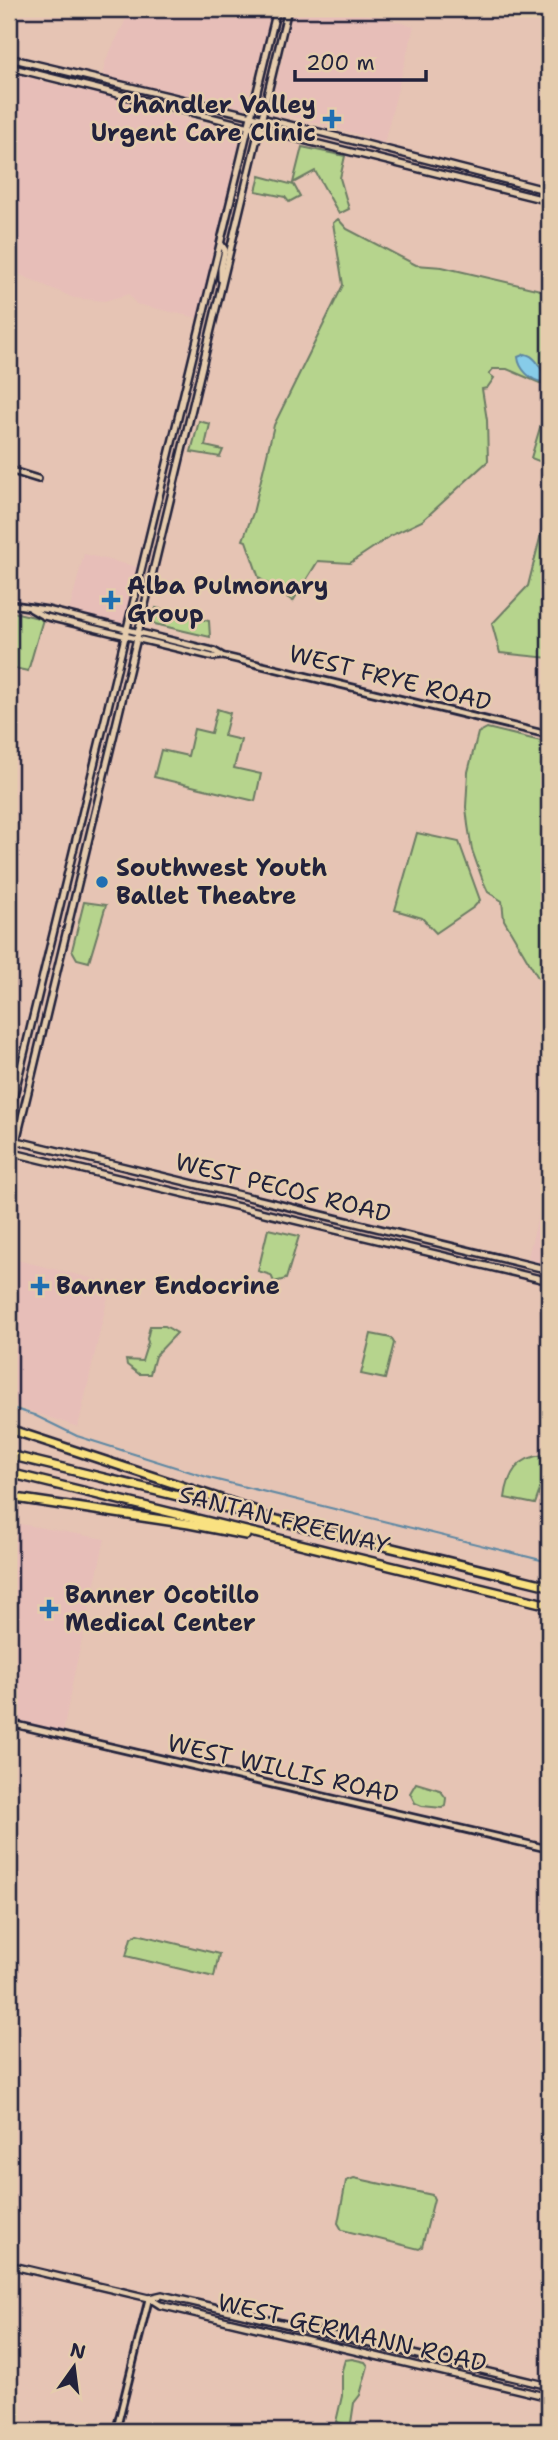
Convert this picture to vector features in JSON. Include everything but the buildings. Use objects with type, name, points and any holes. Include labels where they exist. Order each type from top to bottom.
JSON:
[{"type":"highway","points":[[9,1429],[238,1505],[338,1535]]},
{"type":"highway","name":"SANTAN FREEWAY","points":[[9,1455],[549,1587]]},
{"type":"highway","name":"SANTAN FREEWAY","points":[[9,1473],[549,1605]]},
{"type":"highway","points":[[9,1497],[302,1544]]},
{"type":"main road","points":[[9,1116],[278,9]]},
{"type":"main road","points":[[9,1171],[11,1152],[288,9]]},
{"type":"main road","points":[[9,58],[262,118],[549,191]]},
{"type":"main road","points":[[9,67],[549,201]]},
{"type":"main road","points":[[221,244],[225,250],[221,268],[222,286]]},
{"type":"main road","name":"WEST PECOS ROAD","points":[[9,1139],[549,1270]]},
{"type":"main road","name":"WEST PECOS ROAD","points":[[11,1152],[549,1281]]},
{"type":"main road","name":"WEST GERMANN ROAD","points":[[9,2265],[149,2298],[160,2305],[290,2337],[549,2397]]},
{"type":"main road","name":"WEST GERMANN ROAD","points":[[149,2298],[162,2295],[549,2386]]},
{"type":"street","points":[[9,470],[38,479]]},
{"type":"street","name":"WEST FRYE ROAD","points":[[9,604],[214,651],[222,656],[549,735]]},
{"type":"street","name":"WEST WILLIS ROAD","points":[[9,1723],[549,1849]]},
{"type":"street","points":[[116,2431],[149,2298]]},
{"type":"shaded area","points":[[131,9],[274,9],[246,105],[238,107],[105,76],[103,71],[106,60]]},
{"type":"shaded area","points":[[292,9],[343,9],[414,26],[384,143],[271,111]]},
{"type":"shaded area","points":[[9,72],[113,97],[240,134],[198,318],[136,304],[129,294],[104,301],[74,298],[9,270]]},
{"type":"shaded area","points":[[84,554],[142,568],[127,629],[68,615]]},
{"type":"shaded area","points":[[549,1172],[549,1266],[531,1261],[528,1257]]},
{"type":"shaded area","points":[[9,1258],[111,1283],[78,1427],[9,1404]]},
{"type":"shaded area","name":"Banner Ocotillo Medical Center","points":[[9,1522],[105,1539],[63,1732],[9,1719]]},
{"type":"green space","points":[[302,147],[345,156],[340,178],[349,209],[339,214],[315,171],[293,183]]},
{"type":"green space","points":[[260,176],[294,185],[300,196],[289,202],[285,197],[256,191]]},
{"type":"green space","points":[[338,219],[347,229],[416,265],[442,267],[549,292],[549,387],[507,369],[493,369],[489,374],[494,378],[487,388],[482,389],[487,420],[488,461],[422,521],[392,535],[350,563],[318,561],[293,601],[259,578],[246,541],[243,540],[253,513],[274,425],[343,285],[333,223]]},
{"type":"green space","points":[[549,397],[549,465],[531,458]]},
{"type":"green space","points":[[199,421],[210,424],[205,446],[223,450],[220,457],[191,452]]},
{"type":"green space","points":[[549,502],[549,658],[500,653],[492,624],[528,586]]},
{"type":"green space","points":[[156,608],[209,621],[210,637],[155,624],[152,620]]},
{"type":"green space","points":[[9,611],[43,619],[28,671],[9,667]]},
{"type":"green space","points":[[217,709],[230,713],[224,736],[241,740],[234,768],[261,774],[255,801],[154,777],[161,750],[188,756],[194,729],[211,733]]},
{"type":"green space","points":[[487,728],[549,743],[549,798],[544,818],[549,820],[549,990],[537,976],[504,920],[502,901],[488,892],[472,850],[466,807],[468,772],[478,733]]},
{"type":"green space","points":[[417,833],[459,842],[480,900],[436,933],[422,918],[395,910]]},
{"type":"green space","points":[[84,902],[106,905],[89,962],[77,959],[72,950]]},
{"type":"green space","points":[[268,1229],[299,1236],[286,1279],[274,1282],[271,1275],[258,1271]]},
{"type":"green space","points":[[150,1326],[165,1326],[177,1333],[155,1356],[150,1374],[139,1374],[127,1365],[126,1360],[142,1361]]},
{"type":"green space","points":[[371,1334],[391,1338],[394,1343],[385,1379],[361,1374]]},
{"type":"green space","points":[[544,1455],[542,1461],[549,1463],[549,1485],[542,1484],[535,1504],[505,1498],[516,1468],[527,1459]]},
{"type":"green space","points":[[416,1783],[440,1790],[446,1798],[445,1806],[422,1806],[415,1803],[410,1793]]},
{"type":"green space","points":[[137,1934],[219,1954],[214,1977],[126,1956],[131,1938]]},
{"type":"green space","points":[[354,2178],[432,2195],[434,2199],[422,2247],[419,2249],[342,2230],[338,2223],[346,2181]]},
{"type":"green space","points":[[345,2360],[365,2362],[368,2366],[360,2395],[354,2403],[351,2423],[348,2425],[336,2422],[342,2396],[342,2370]]},
{"type":"water","points":[[525,354],[535,359],[545,376],[543,382],[530,377],[523,370],[518,357]]},
{"type":"waterway","points":[[9,1407],[34,1415],[77,1436],[213,1479],[549,1562]]},
{"type":"place","name":"Chandler Valley Urgent Care Clinic","points":[[332,119]]},
{"type":"place","name":"Alba Pulmonary Group","points":[[111,600]]},
{"type":"place","name":"Southwest Youth Ballet Theatre","points":[[102,882]]},
{"type":"place","name":"Banner Endocrine","points":[[40,1286]]},
{"type":"place","name":"Banner Ocotillo Medical Center","points":[[49,1609]]}]
